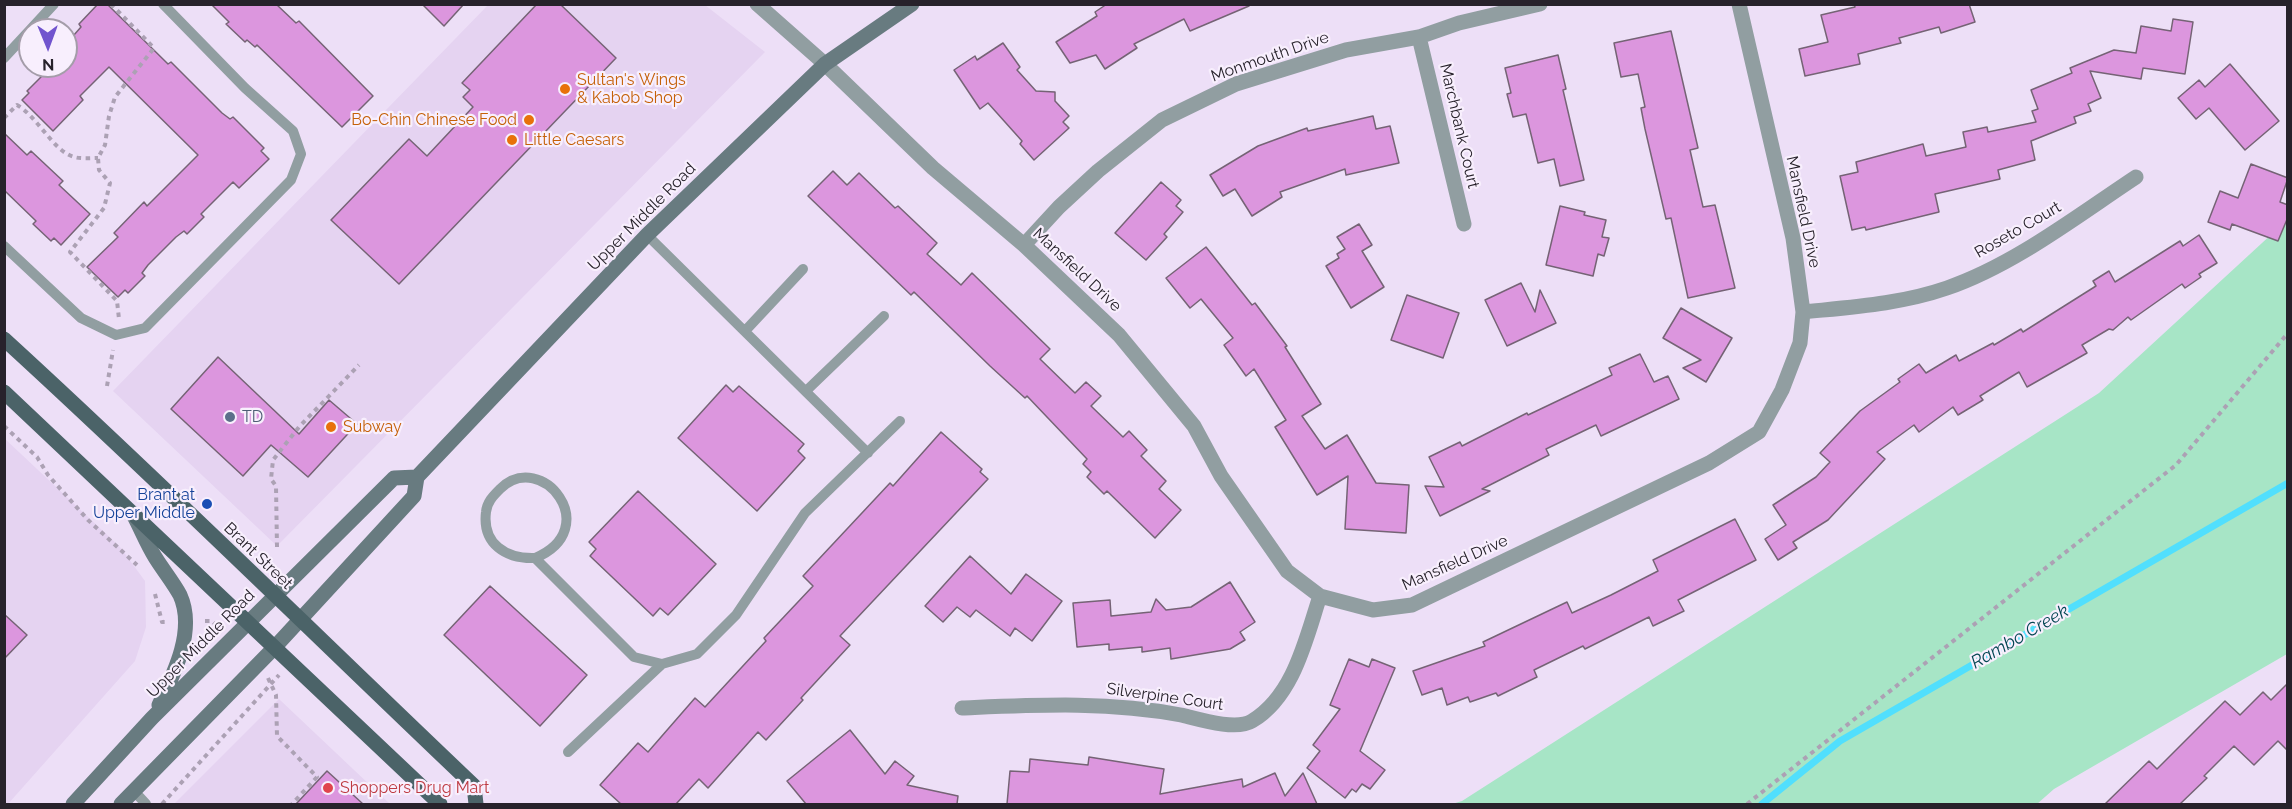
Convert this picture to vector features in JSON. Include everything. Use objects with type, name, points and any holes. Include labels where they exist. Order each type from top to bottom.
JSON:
[{"type":"main road","name":"Brant Street","points":[[4,339],[112,438],[274,597],[474,786],[476,804]]},
{"type":"main road","points":[[4,392],[440,804]]},
{"type":"street","name":"Mansfield Drive","points":[[757,4],[825,64],[933,168],[1024,245],[1119,334],[1194,426],[1221,477],[1287,571],[1320,596],[1373,610],[1412,605],[1709,463],[1759,432],[1790,371],[1800,343],[1803,312],[1793,238],[1739,4]]},
{"type":"street","name":"Upper Middle Road","points":[[121,804],[274,648],[414,496],[417,477],[647,235],[825,64],[912,4]]},
{"type":"street","name":"Monmouth Drive","points":[[1024,245],[1067,200],[1162,120],[1236,84],[1346,50],[1419,37],[1459,23],[1540,4]]},
{"type":"street","name":"Marchbank Court","points":[[1419,37],[1464,224]]},
{"type":"street","name":"Roseto Court","points":[[1803,312],[1869,306],[1948,288],[2003,263],[2136,177]]},
{"type":"street","name":"Upper Middle Road","points":[[73,804],[152,718],[394,478],[417,477]]},
{"type":"street","points":[[131,511],[154,555],[180,596],[183,608],[183,648],[178,666],[152,718]]},
{"type":"street","name":"Silverpine Court","points":[[962,708],[1059,704],[1118,706],[1180,715],[1221,724],[1250,723],[1270,708],[1296,667],[1320,596]]},
{"type":"lane","points":[[41,18],[54,4]]},
{"type":"lane","points":[[4,246],[81,318],[116,334],[145,328],[291,180],[301,154],[292,131],[245,88],[163,4]]},
{"type":"lane","points":[[4,58],[18,43]]},
{"type":"lane","points":[[647,235],[868,453]]},
{"type":"lane","points":[[745,331],[803,269]]},
{"type":"lane","points":[[806,391],[884,316]]},
{"type":"lane","points":[[568,752],[662,664],[697,654],[736,615],[806,513],[900,421]]},
{"type":"lane","points":[[535,558],[548,552],[558,543],[565,531],[567,517],[564,503],[548,484],[535,479],[519,479],[505,484],[491,497],[486,510],[488,534],[496,546],[507,554],[521,558],[535,558],[634,657],[662,664]]},
{"type":"lane","points":[[134,791],[146,804]]},
{"type":"path","points":[[107,386],[120,315],[117,301],[70,252],[104,208],[110,183],[99,170],[98,158],[105,145],[109,117],[116,97],[153,48],[111,4]]},
{"type":"path","points":[[4,118],[17,105],[36,120],[59,147],[73,156],[98,158]]},
{"type":"path","points":[[1747,804],[2176,465],[2288,333]]},
{"type":"path","points":[[277,547],[276,486],[271,479],[273,460],[299,427],[359,364]]},
{"type":"path","points":[[4,426],[37,457],[48,475],[88,520],[142,570]]},
{"type":"path","points":[[151,586],[162,622],[174,622]]},
{"type":"path","points":[[196,621],[212,621],[219,628]]},
{"type":"path","points":[[162,804],[274,682],[277,736],[317,777],[292,804]]},
{"type":"shaded area","points":[[488,5],[705,5],[765,52],[277,546],[113,391]]},
{"type":"shaded area","points":[[4,438],[120,547],[145,581],[146,627],[135,661],[8,804],[4,804]]},
{"type":"shaded area","points":[[279,699],[390,804],[174,804]]},
{"type":"green space","points":[[2287,220],[2287,654],[2054,789],[2037,804],[1452,804],[1462,801],[2099,393]]},
{"type":"building","points":[[98,4],[107,4],[168,64],[171,62],[222,113],[230,119],[233,117],[264,148],[261,151],[269,159],[239,188],[233,182],[201,214],[204,217],[187,234],[184,231],[176,237],[148,265],[142,273],[145,276],[128,293],[125,290],[118,297],[87,267],[118,237],[114,233],[144,202],[147,206],[198,155],[109,67],[80,96],[83,100],[53,131],[22,100],[29,93],[27,91],[40,78],[78,78],[78,30],[81,27],[79,24]]},
{"type":"building","points":[[211,4],[276,4],[296,23],[299,21],[373,96],[342,127],[257,45],[255,47],[247,40],[245,42],[226,24],[229,22]]},
{"type":"building","points":[[422,4],[464,4],[444,26]]},
{"type":"building","points":[[537,4],[560,4],[616,58],[399,284],[331,220],[409,139],[427,156],[473,107],[463,97],[470,90],[462,83]]},
{"type":"building","points":[[1107,4],[1249,4],[1249,6],[1190,31],[1184,19],[1134,44],[1137,48],[1105,69],[1096,55],[1070,63],[1056,42],[1097,16],[1095,12]]},
{"type":"building","points":[[1854,4],[1969,4],[1975,22],[1941,33],[1939,27],[1899,38],[1901,43],[1858,54],[1860,64],[1805,76],[1799,49],[1828,42],[1821,15],[1855,7]]},
{"type":"building","points":[[2173,19],[2193,22],[2185,74],[2143,68],[2141,79],[2090,71],[2101,98],[2088,104],[2091,111],[2074,117],[2076,123],[2031,141],[2035,160],[1998,170],[2000,179],[1935,194],[1939,212],[1866,230],[1865,227],[1852,230],[1840,176],[1858,172],[1856,162],[1923,144],[1926,156],[1966,147],[1963,132],[1987,127],[1988,132],[2036,122],[2032,111],[2038,109],[2031,90],[2072,73],[2070,68],[2114,50],[2136,53],[2141,26],[2171,31]]},
{"type":"building","points":[[1671,31],[1698,148],[1690,150],[1703,207],[1715,205],[1735,288],[1688,298],[1671,218],[1666,219],[1645,129],[1641,108],[1645,107],[1638,74],[1621,77],[1614,43]]},
{"type":"building","points":[[1003,43],[1020,67],[1017,70],[1036,91],[1055,92],[1055,101],[1069,116],[1063,122],[1069,128],[1034,160],[1020,144],[1022,141],[988,103],[980,109],[954,70],[975,56],[977,60]]},
{"type":"building","points":[[1558,55],[1566,89],[1563,90],[1584,180],[1560,186],[1554,159],[1538,163],[1526,114],[1513,117],[1507,94],[1511,93],[1505,68]]},
{"type":"building","points":[[2230,64],[2279,121],[2245,150],[2209,108],[2196,119],[2178,98],[2199,80],[2205,87]]},
{"type":"building","points":[[1373,116],[1376,129],[1390,126],[1399,163],[1346,175],[1345,169],[1280,192],[1282,197],[1252,216],[1235,189],[1223,196],[1210,175],[1258,146],[1307,128],[1308,131]]},
{"type":"building","points":[[4,133],[27,155],[31,151],[63,181],[59,185],[90,214],[61,245],[54,238],[51,241],[33,224],[36,221],[4,190]]},
{"type":"building","points":[[2251,164],[2288,178],[2280,202],[2288,205],[2288,217],[2278,241],[2232,224],[2230,230],[2208,222],[2220,191],[2238,198]]},
{"type":"building","points":[[833,171],[847,185],[859,173],[895,208],[898,206],[937,243],[927,254],[961,285],[972,273],[1050,349],[1040,359],[1075,393],[1086,382],[1101,396],[1091,406],[1123,437],[1129,431],[1147,450],[1141,456],[1166,481],[1159,489],[1181,510],[1155,538],[1107,491],[1104,494],[1087,477],[1091,472],[1083,464],[1087,459],[1027,396],[1025,398],[990,366],[914,292],[911,295],[808,196]]},
{"type":"building","points":[[1161,182],[1181,200],[1176,206],[1183,212],[1164,234],[1167,237],[1146,260],[1115,233]]},
{"type":"building","points":[[1560,206],[1606,220],[1602,237],[1609,238],[1604,256],[1598,254],[1593,276],[1546,265]]},
{"type":"building","points":[[1359,224],[1372,245],[1362,251],[1384,287],[1351,308],[1326,266],[1339,258],[1337,254],[1345,249],[1337,237]]},
{"type":"building","points":[[2199,235],[2217,263],[2199,274],[2201,277],[2185,288],[2182,284],[2131,320],[2128,317],[2113,330],[2109,329],[2082,345],[2087,353],[2027,387],[2019,372],[1980,396],[1983,400],[1958,415],[1953,407],[1919,432],[1914,425],[1877,452],[1885,459],[1828,520],[1793,542],[1797,548],[1778,560],[1765,539],[1786,525],[1773,505],[1816,477],[1830,462],[1820,453],[1860,411],[1900,382],[1898,379],[1919,364],[1926,373],[1956,355],[1959,361],[1993,343],[1994,345],[2021,329],[2023,332],[2096,286],[2093,281],[2109,271],[2115,282],[2180,241],[2183,246]]},
{"type":"building","points":[[1206,247],[1252,305],[1255,303],[1287,346],[1285,347],[1321,404],[1302,416],[1325,449],[1347,435],[1376,483],[1409,485],[1406,533],[1345,529],[1348,476],[1317,495],[1275,427],[1286,420],[1254,369],[1246,376],[1224,345],[1233,338],[1201,299],[1190,308],[1166,278]]},
{"type":"building","points":[[1521,283],[1535,312],[1540,290],[1556,323],[1507,346],[1485,300]]},
{"type":"building","points":[[1407,295],[1459,313],[1443,358],[1391,340]]},
{"type":"building","points":[[1681,308],[1732,338],[1706,382],[1683,368],[1701,360],[1663,338]]},
{"type":"building","points":[[1640,354],[1654,382],[1668,376],[1679,399],[1601,436],[1596,425],[1546,449],[1549,455],[1482,489],[1490,491],[1440,516],[1425,486],[1444,487],[1429,457],[1460,442],[1462,446],[1527,413],[1528,415],[1612,375],[1609,368]]},
{"type":"building","name":"TD","points":[[218,357],[299,434],[329,400],[357,424],[308,477],[271,445],[243,476],[171,409]]},
{"type":"building","points":[[726,385],[733,392],[739,386],[804,444],[798,451],[805,458],[757,511],[678,438]]},
{"type":"building","points":[[941,432],[982,469],[980,472],[988,479],[840,636],[850,645],[766,740],[758,732],[708,788],[699,779],[676,804],[621,804],[600,785],[638,743],[648,752],[695,698],[705,707],[766,641],[764,638],[813,586],[803,576],[890,483],[893,486]]},
{"type":"building","points":[[638,491],[716,564],[668,615],[660,608],[653,616],[590,556],[596,549],[589,542]]},
{"type":"building","points":[[1735,519],[1756,560],[1678,600],[1684,611],[1653,626],[1649,617],[1585,649],[1583,646],[1534,670],[1537,677],[1498,696],[1496,693],[1470,702],[1468,697],[1447,705],[1442,688],[1422,695],[1413,671],[1485,646],[1483,642],[1567,602],[1572,613],[1611,595],[1658,571],[1653,560]]},
{"type":"building","points":[[970,556],[1011,594],[1026,574],[1062,601],[1032,641],[1015,628],[1010,636],[976,610],[970,617],[957,607],[943,622],[925,606]]},
{"type":"building","points":[[1230,582],[1255,622],[1240,632],[1245,640],[1230,649],[1171,659],[1170,648],[1142,652],[1142,647],[1109,650],[1109,644],[1077,647],[1073,603],[1110,600],[1111,616],[1151,612],[1156,599],[1166,610],[1191,607]]},
{"type":"building","points":[[490,586],[587,675],[540,726],[444,635]]},
{"type":"building","points":[[4,614],[27,635],[4,659]]},
{"type":"building","points":[[1349,659],[1369,667],[1372,659],[1395,668],[1360,751],[1385,770],[1370,789],[1362,784],[1356,792],[1352,789],[1345,798],[1307,768],[1320,751],[1313,745],[1340,709],[1330,705]]},
{"type":"building","points":[[2288,683],[2288,751],[2278,741],[2254,765],[2234,746],[2204,776],[2207,778],[2180,804],[2105,804],[2149,761],[2157,769],[2225,701],[2240,715],[2263,692],[2271,700]]},
{"type":"building","points":[[850,730],[885,774],[895,761],[914,776],[907,785],[958,796],[957,804],[806,804],[787,781]]},
{"type":"building","points":[[1089,757],[1164,769],[1160,794],[1242,779],[1243,787],[1275,773],[1285,796],[1303,773],[1317,804],[1007,804],[1010,771],[1029,772],[1030,759],[1088,765]]},
{"type":"building","name":"Shoppers Drug Mart","points":[[327,771],[363,804],[296,804]]},
{"type":"waterway","name":"Rambo Creek","points":[[1762,804],[1840,741],[2288,483]]},
{"type":"place","name":"Sultan's Wings & Kabob Shop","points":[[565,89]]},
{"type":"place","name":"Bo-Chin Chinese Food","points":[[529,120]]},
{"type":"place","name":"Little Caesars","points":[[512,140]]},
{"type":"place","name":"TD","points":[[230,417]]},
{"type":"place","name":"Subway","points":[[331,427]]},
{"type":"place","name":"Brant at Upper Middle","points":[[207,504]]},
{"type":"place","name":"Shoppers Drug Mart","points":[[328,788]]}]
